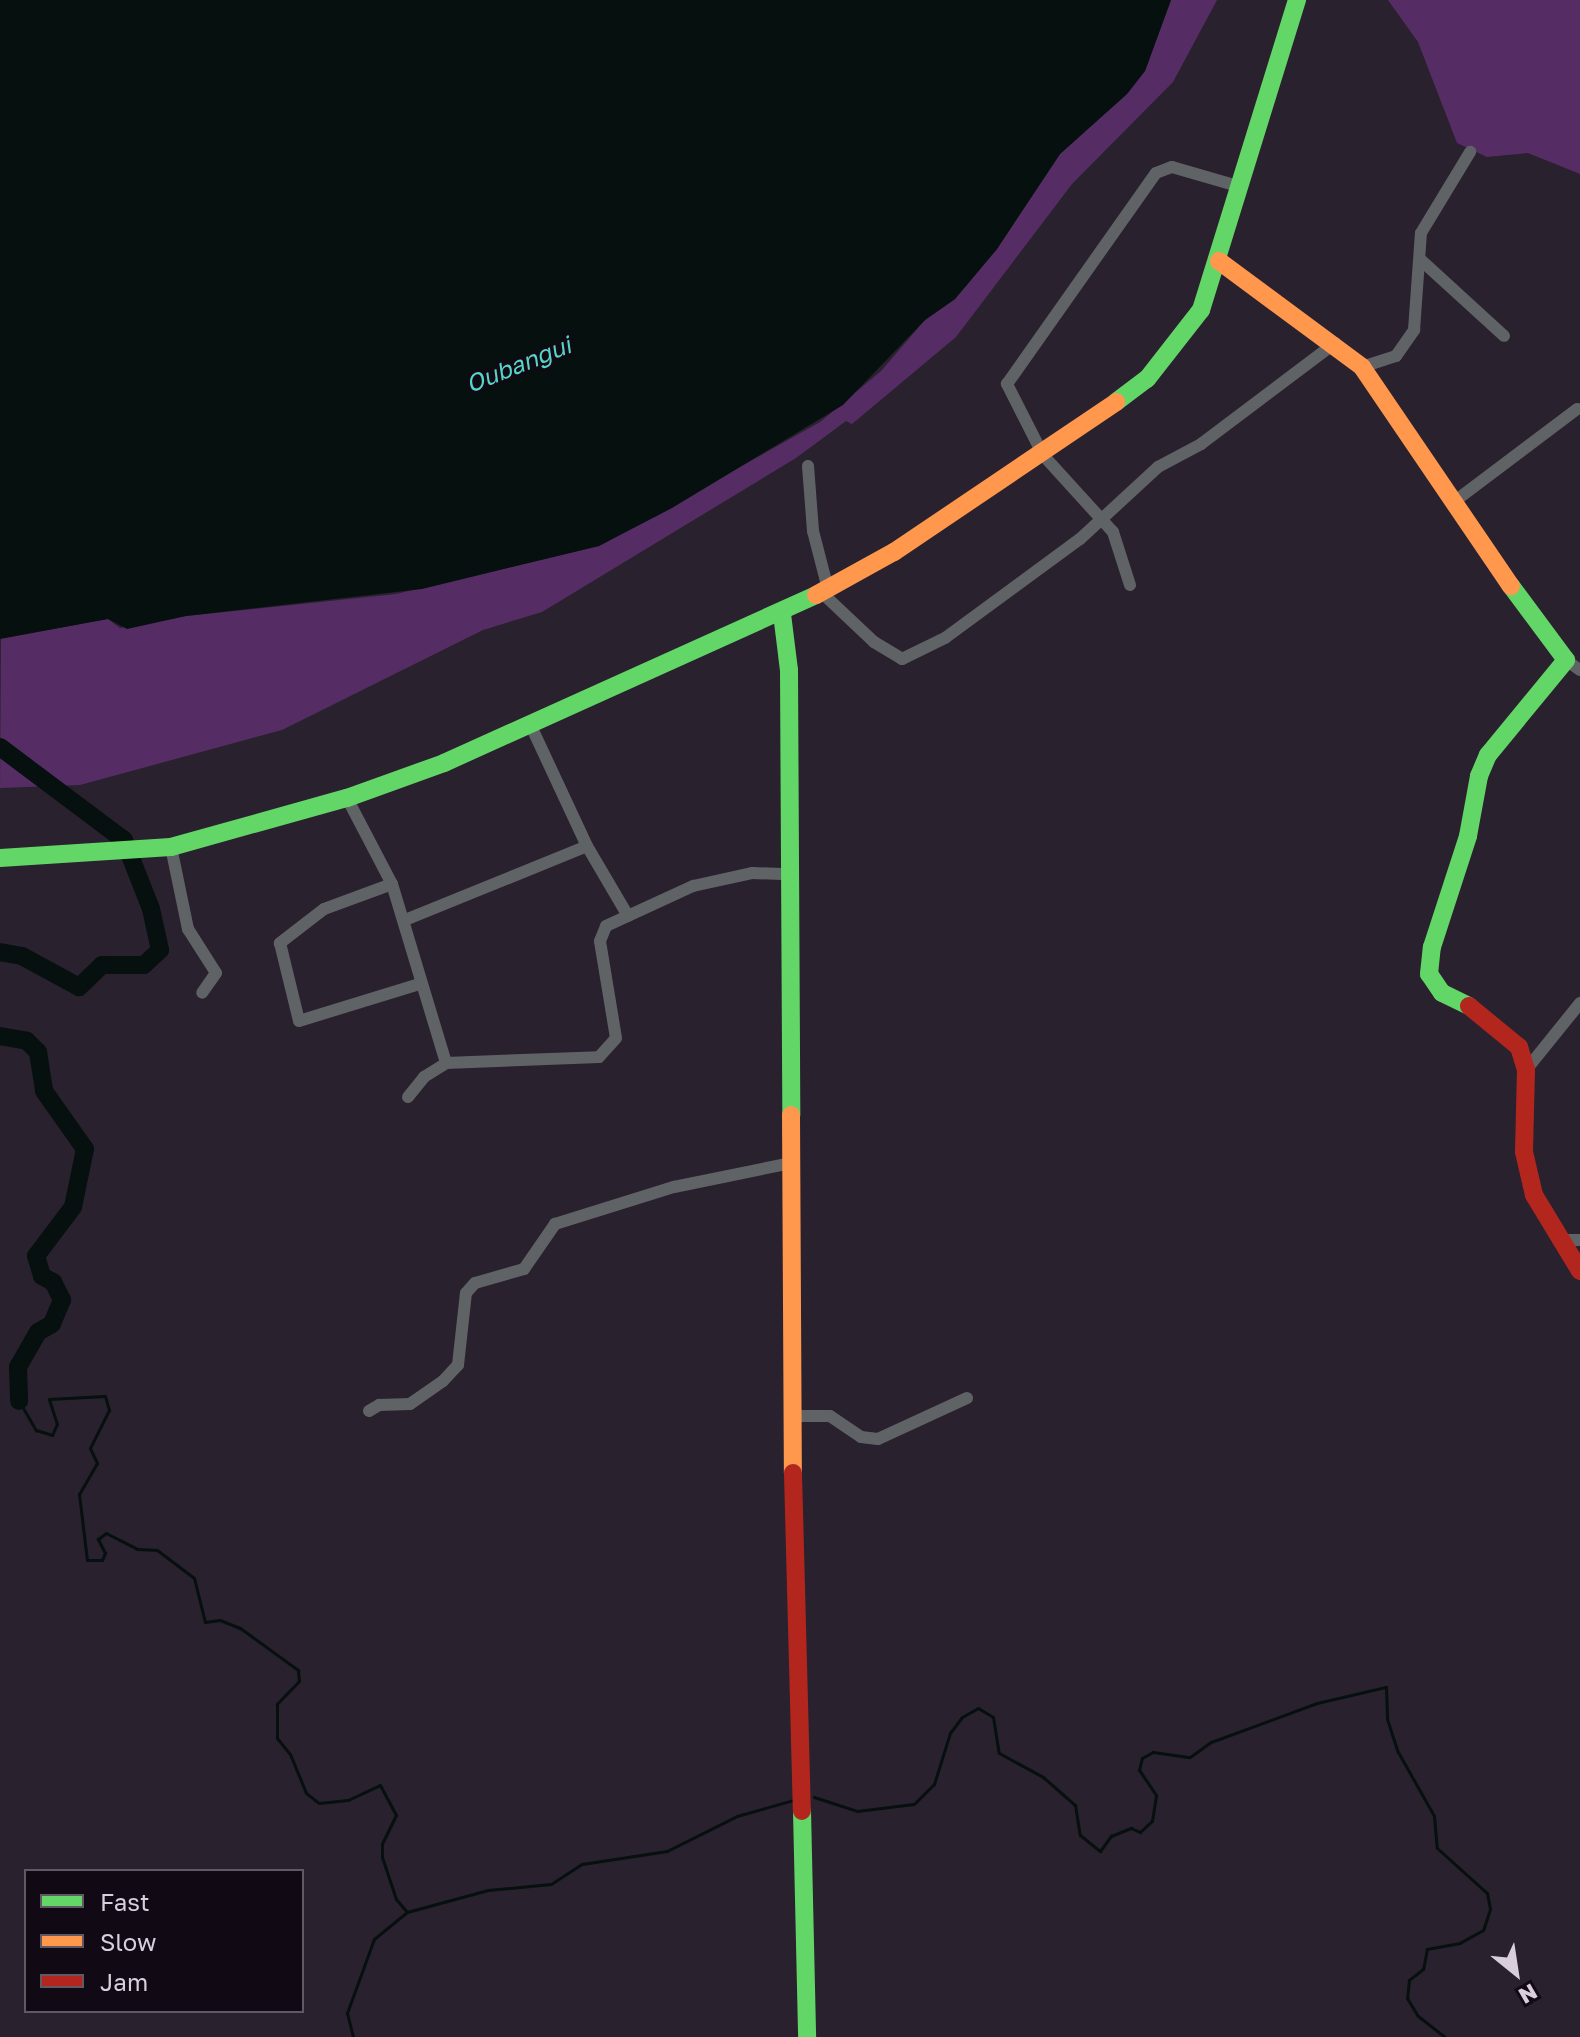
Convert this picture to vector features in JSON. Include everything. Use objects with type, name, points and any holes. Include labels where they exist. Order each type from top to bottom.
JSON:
[{"type":"street","points":[[0,858],[167,847],[347,798],[531,726],[782,614],[1043,455],[1147,379],[1171,354],[1201,310],[1219,261],[1297,0]]},
{"type":"street","points":[[1362,367],[1396,356],[1414,330],[1422,261],[1421,233],[1470,152]]},
{"type":"street","points":[[1130,585],[1116,540],[1103,519],[1043,455],[1007,391],[1009,379],[1156,173],[1172,167],[1241,187]]},
{"type":"street","points":[[1219,261],[1335,343],[1362,367],[1455,501],[1493,563],[1573,665],[1488,755],[1479,776],[1468,836],[1432,947],[1429,974],[1442,993],[1465,1003],[1519,1047],[1526,1070],[1524,1152],[1534,1195],[1580,1271]]},
{"type":"street","points":[[1422,261],[1504,336]]},
{"type":"street","points":[[808,466],[813,531],[825,590],[874,642],[902,659],[945,638],[1005,599],[1103,519],[1158,467],[1201,444],[1335,343]]},
{"type":"street","points":[[1455,501],[1577,409]]},
{"type":"street","points":[[782,614],[789,670],[792,1416],[807,2037]]},
{"type":"street","points":[[531,726],[587,846],[628,916]]},
{"type":"street","points":[[347,798],[392,884],[405,920],[419,984],[446,1063]]},
{"type":"street","points":[[405,920],[587,846]]},
{"type":"street","points":[[167,847],[188,929],[216,973],[202,993]]},
{"type":"street","points":[[408,1097],[424,1077],[446,1063],[599,1057],[610,1050],[616,1038],[600,941],[606,926],[693,886],[752,873],[789,874]]},
{"type":"street","points":[[392,884],[324,909],[280,943],[299,1021],[419,984]]},
{"type":"street","points":[[1526,1070],[1580,1003]]},
{"type":"street","points":[[369,1411],[379,1405],[410,1404],[443,1381],[458,1365],[466,1293],[475,1283],[524,1269],[555,1224],[674,1187],[791,1163]]},
{"type":"street","points":[[1559,1240],[1580,1240]]},
{"type":"street","points":[[792,1416],[830,1416],[861,1437],[878,1439],[967,1398]]},
{"type":"shaded area","points":[[1171,0],[1217,0],[1173,82],[1072,184],[956,337],[852,424],[846,421],[796,458],[542,612],[483,630],[282,730],[80,785],[0,788],[1,638],[108,619],[120,628],[186,616],[396,594],[599,546],[820,422],[881,371],[925,320],[955,299],[997,249],[1060,154],[1127,94],[1145,71]]},
{"type":"shaded area","points":[[1388,0],[1580,0],[1580,174],[1528,153],[1487,157],[1457,143],[1418,42]]},
{"type":"water","name":"Oubangui","points":[[0,0],[1171,0],[1145,71],[1127,94],[1060,154],[997,249],[955,299],[925,320],[843,405],[672,508],[599,546],[422,589],[186,616],[127,629],[108,619],[0,639]]},
{"type":"waterway","points":[[0,747],[124,840],[151,909],[160,950],[144,965],[102,965],[79,987],[22,956],[0,952]]},
{"type":"waterway","points":[[0,1036],[27,1041],[38,1052],[44,1091],[85,1149],[73,1207],[36,1256],[42,1276],[53,1282],[62,1300],[52,1324],[38,1332],[18,1367],[19,1401]]},
{"type":"waterway","points":[[19,1401],[36,1430],[52,1435],[57,1424],[49,1399],[105,1396],[109,1410],[90,1448],[97,1463],[79,1494],[87,1560],[102,1560],[105,1553],[98,1539],[106,1533],[137,1549],[157,1550],[194,1578],[205,1622],[220,1620],[240,1628],[298,1670],[299,1681],[277,1704],[277,1738],[290,1754],[306,1793],[319,1803],[348,1800],[380,1785],[396,1815],[382,1844],[382,1857],[396,1899],[407,1912],[488,1890],[551,1884],[582,1864],[667,1851],[737,1816],[793,1800]]},
{"type":"waterway","points":[[814,1797],[857,1811],[914,1804],[934,1784],[950,1733],[962,1717],[978,1708],[993,1717],[999,1753],[1043,1777],[1075,1805],[1080,1835],[1100,1851],[1111,1836],[1131,1828],[1140,1832],[1152,1821],[1156,1795],[1139,1770],[1142,1758],[1153,1752],[1190,1757],[1211,1742],[1317,1703],[1386,1687],[1387,1719],[1398,1752],[1434,1816],[1437,1848],[1487,1893],[1490,1909],[1483,1930],[1460,1943],[1427,1949],[1423,1969],[1409,1980],[1407,1998],[1418,2016],[1445,2037]]},
{"type":"waterway","points":[[353,2037],[347,2013],[374,1939],[407,1912]]},
{"type":"traffic: fast","points":[[1116,402],[1147,379],[1201,310],[1297,0]]},
{"type":"traffic: fast","points":[[1469,1006],[1442,993],[1429,974],[1432,947],[1468,836],[1479,776],[1488,755],[1566,660],[1511,586]]},
{"type":"traffic: fast","points":[[0,858],[171,847],[347,798],[444,763],[816,595]]},
{"type":"traffic: fast","points":[[782,614],[789,670],[791,1115]]},
{"type":"traffic: fast","points":[[802,1811],[807,2037]]},
{"type":"traffic: slow","points":[[1219,261],[1362,367],[1511,586]]},
{"type":"traffic: slow","points":[[816,595],[894,552],[1116,402]]},
{"type":"traffic: slow","points":[[791,1115],[793,1473]]},
{"type":"traffic: jam","points":[[1469,1006],[1519,1047],[1526,1070],[1524,1152],[1534,1195],[1580,1271]]},
{"type":"traffic: jam","points":[[793,1473],[802,1811]]}]
